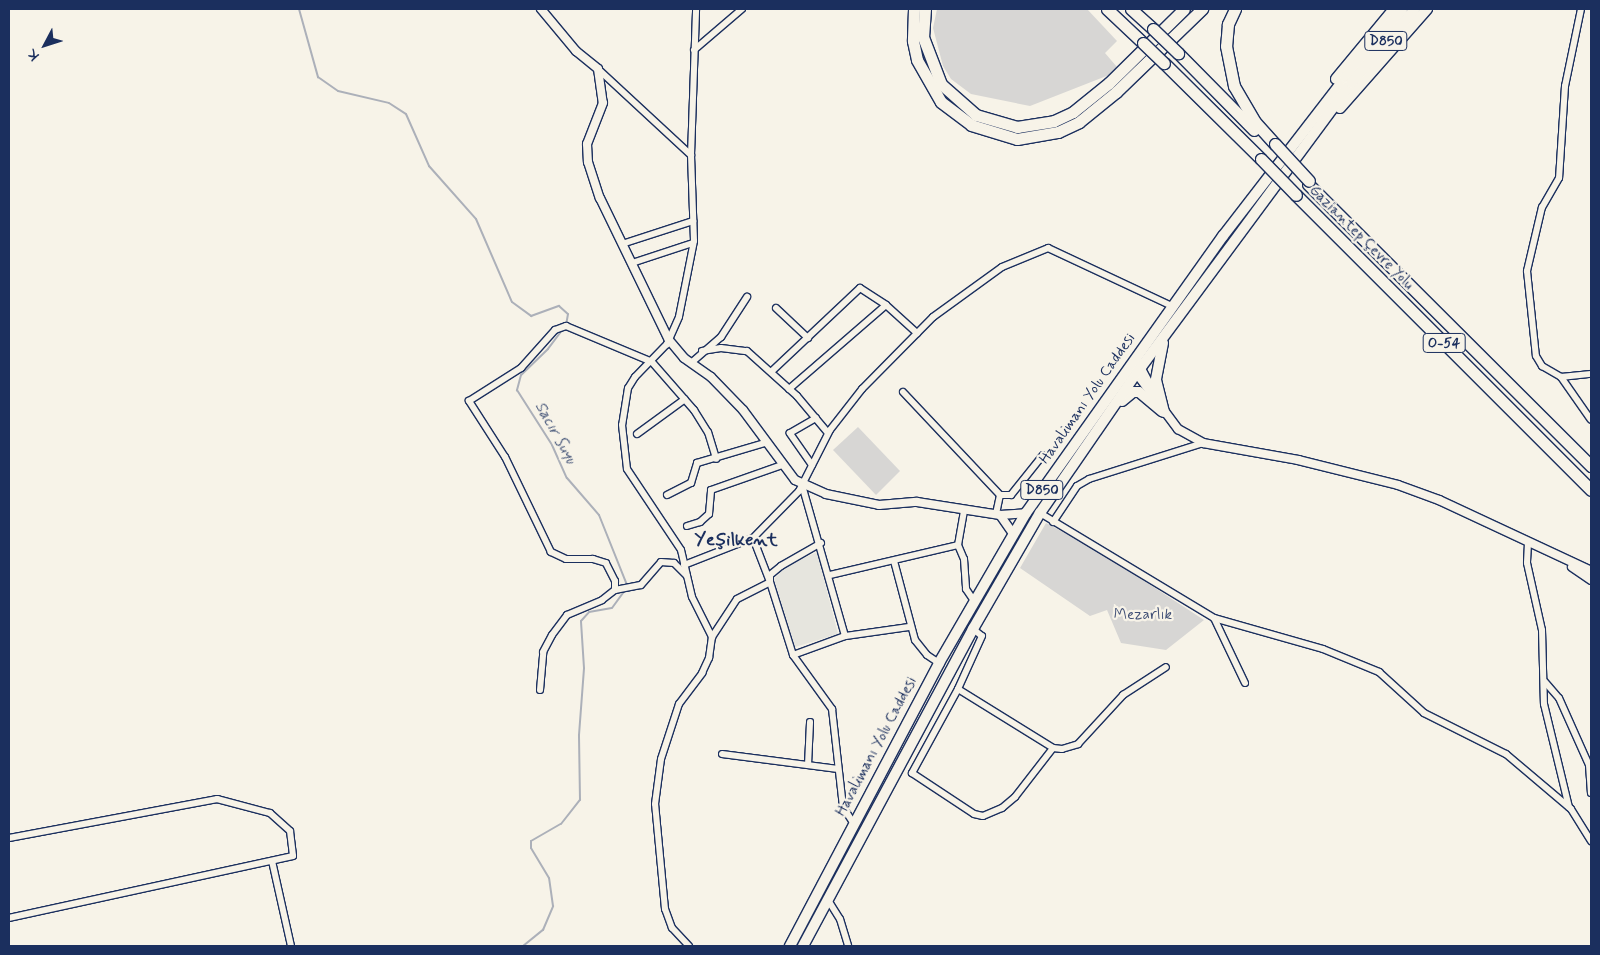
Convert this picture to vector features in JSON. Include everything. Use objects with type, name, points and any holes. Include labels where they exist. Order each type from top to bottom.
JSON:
[{"type":"highway","points":[[914,9],[913,41],[917,60],[932,91],[954,115],[970,125],[1017,139],[1049,135],[1079,122],[1116,92],[1202,9]]},
{"type":"highway","points":[[925,9],[923,37],[928,56],[942,84],[976,115],[1017,127],[1046,124],[1073,112],[1109,83],[1184,9]]},
{"type":"highway","name":"Gaziantep Çevre Yolu","points":[[1106,9],[1164,63],[1261,159],[1591,490]]},
{"type":"highway","name":"Gaziantep Çevre Yolu","points":[[1131,9],[1274,146],[1326,202],[1591,466]]},
{"type":"highway","points":[[1234,9],[1228,24],[1226,46],[1234,86],[1255,122],[1274,146]]},
{"type":"highway","points":[[1315,116],[1333,83],[1394,9]]},
{"type":"highway","name":"Havalimanı Yolu Caddesi","points":[[790,946],[939,662],[1026,513],[1172,306],[1315,116],[1403,9]]},
{"type":"highway","name":"Havalimanı Yolu Caddesi","points":[[803,946],[973,629],[1040,513],[1139,370],[1351,83],[1415,9]]},
{"type":"highway","points":[[1309,142],[1427,9]]},
{"type":"highway","points":[[1164,412],[1157,388],[1157,363],[1168,332]]},
{"type":"highway","points":[[1107,416],[1133,392],[1148,396],[1164,412]]},
{"type":"street","points":[[541,9],[576,51],[691,155]]},
{"type":"street","points":[[696,9],[691,155],[693,243],[679,317],[669,340],[652,362],[634,377],[628,388],[622,425],[627,469],[681,550],[692,597],[712,636]]},
{"type":"street","points":[[694,50],[742,9]]},
{"type":"street","points":[[1581,9],[1565,86],[1559,178],[1542,208],[1527,260],[1530,319],[1536,356],[1542,366],[1562,377],[1591,420]]},
{"type":"street","points":[[598,69],[603,103],[587,144],[588,162],[600,198],[669,340],[691,363],[711,377],[743,410],[782,465],[802,485],[830,575],[845,636]]},
{"type":"street","points":[[622,244],[693,221]]},
{"type":"street","points":[[632,263],[693,243]]},
{"type":"street","points":[[684,565],[753,538],[802,485],[828,434],[862,389],[933,317],[1002,267],[1048,248],[1172,306]]},
{"type":"street","points":[[772,371],[860,288],[886,305],[917,333]]},
{"type":"street","points":[[691,363],[702,351],[721,337],[747,297]]},
{"type":"street","points":[[789,389],[886,305]]},
{"type":"street","points":[[776,308],[808,338]]},
{"type":"street","points":[[617,590],[615,581],[606,563],[593,559],[566,559],[551,552],[505,457],[469,401],[521,368],[563,326],[652,362],[685,398],[708,432],[716,459]]},
{"type":"street","points":[[702,351],[721,348],[747,351],[772,371],[816,418],[828,434]]},
{"type":"street","points":[[1132,361],[1164,412],[1178,429],[1203,443],[1298,460],[1398,486],[1439,500],[1551,554],[1591,571]]},
{"type":"street","points":[[1562,377],[1591,374]]},
{"type":"street","points":[[903,392],[1000,495],[998,515],[1014,535]]},
{"type":"street","points":[[637,434],[685,398]]},
{"type":"street","points":[[812,465],[790,434],[816,418]]},
{"type":"street","points":[[667,495],[691,483],[697,463],[716,459],[765,443]]},
{"type":"street","points":[[1053,522],[1077,486],[1089,479],[1203,443]]},
{"type":"street","points":[[1000,495],[1011,494],[1043,455]]},
{"type":"street","points":[[687,526],[700,522],[709,514],[711,490],[782,465]]},
{"type":"street","points":[[802,485],[878,505],[917,502],[964,512],[998,515],[1026,513]]},
{"type":"street","points":[[964,512],[958,545],[964,559],[966,589],[974,601]]},
{"type":"street","points":[[1040,513],[1214,618],[1323,649],[1379,672],[1424,713],[1506,754],[1568,807],[1591,841]]},
{"type":"street","points":[[753,538],[770,582],[793,655],[832,709],[843,807],[854,824]]},
{"type":"street","points":[[1528,543],[1527,563],[1541,617],[1545,682],[1544,704],[1568,807]]},
{"type":"street","points":[[770,582],[770,576],[781,566],[821,544]]},
{"type":"street","points":[[830,575],[958,545]]},
{"type":"street","points":[[1551,554],[1591,580]]},
{"type":"street","points":[[894,561],[909,627],[919,645],[939,662]]},
{"type":"street","points":[[540,690],[542,652],[567,615],[602,600],[617,590],[640,585],[661,562],[674,563],[687,576]]},
{"type":"street","points":[[689,946],[672,928],[665,909],[655,804],[664,744],[679,704],[698,680],[709,658],[712,636],[737,599],[770,582]]},
{"type":"street","points":[[1214,618],[1245,683]]},
{"type":"street","points":[[793,655],[845,636],[909,627]]},
{"type":"street","points":[[973,629],[982,636],[958,690],[912,773],[974,814],[983,816],[1002,808],[1015,797],[1053,748]]},
{"type":"street","points":[[958,690],[1053,748],[1062,750],[1078,744],[1123,695],[1166,667]]},
{"type":"street","points":[[1545,682],[1559,698],[1589,765],[1591,794]]},
{"type":"street","points":[[808,765],[810,722]]},
{"type":"street","points":[[722,754],[838,769]]},
{"type":"street","points":[[9,838],[217,799],[270,813],[290,831],[293,856],[9,918]]},
{"type":"street","points":[[272,862],[291,946]]},
{"type":"street","points":[[828,900],[840,919],[848,946]]},
{"type":"shaded area","points":[[817,552],[838,634],[795,647],[774,579],[787,566]]},
{"type":"green space","points":[[937,9],[1087,9],[1117,41],[1105,53],[1117,67],[1109,75],[1030,106],[971,94],[951,79],[943,66],[933,28]]},
{"type":"green space","points":[[858,427],[900,471],[876,495],[833,450]]},
{"type":"green space","name":"Mezarlık","points":[[1046,523],[1097,550],[1204,620],[1166,650],[1121,643],[1107,610],[1090,616],[1020,568]]},
{"type":"waterway","name":"Sacır Suyu","points":[[299,9],[318,77],[338,91],[389,103],[406,114],[429,166],[476,219],[512,302],[531,316],[559,306],[568,314],[566,325]]},
{"type":"waterway","name":"Sacır Suyu","points":[[563,329],[548,349],[521,375],[517,390],[552,445],[567,478],[599,515],[627,585]]},
{"type":"waterway","name":"Sacır Suyu","points":[[523,946],[543,930],[553,906],[549,878],[531,848],[531,841],[561,824],[580,800],[579,735],[584,668],[581,621],[589,612],[612,608],[626,589]]},
{"type":"district","name":"Yeşilkent","points":[[736,540]]}]
